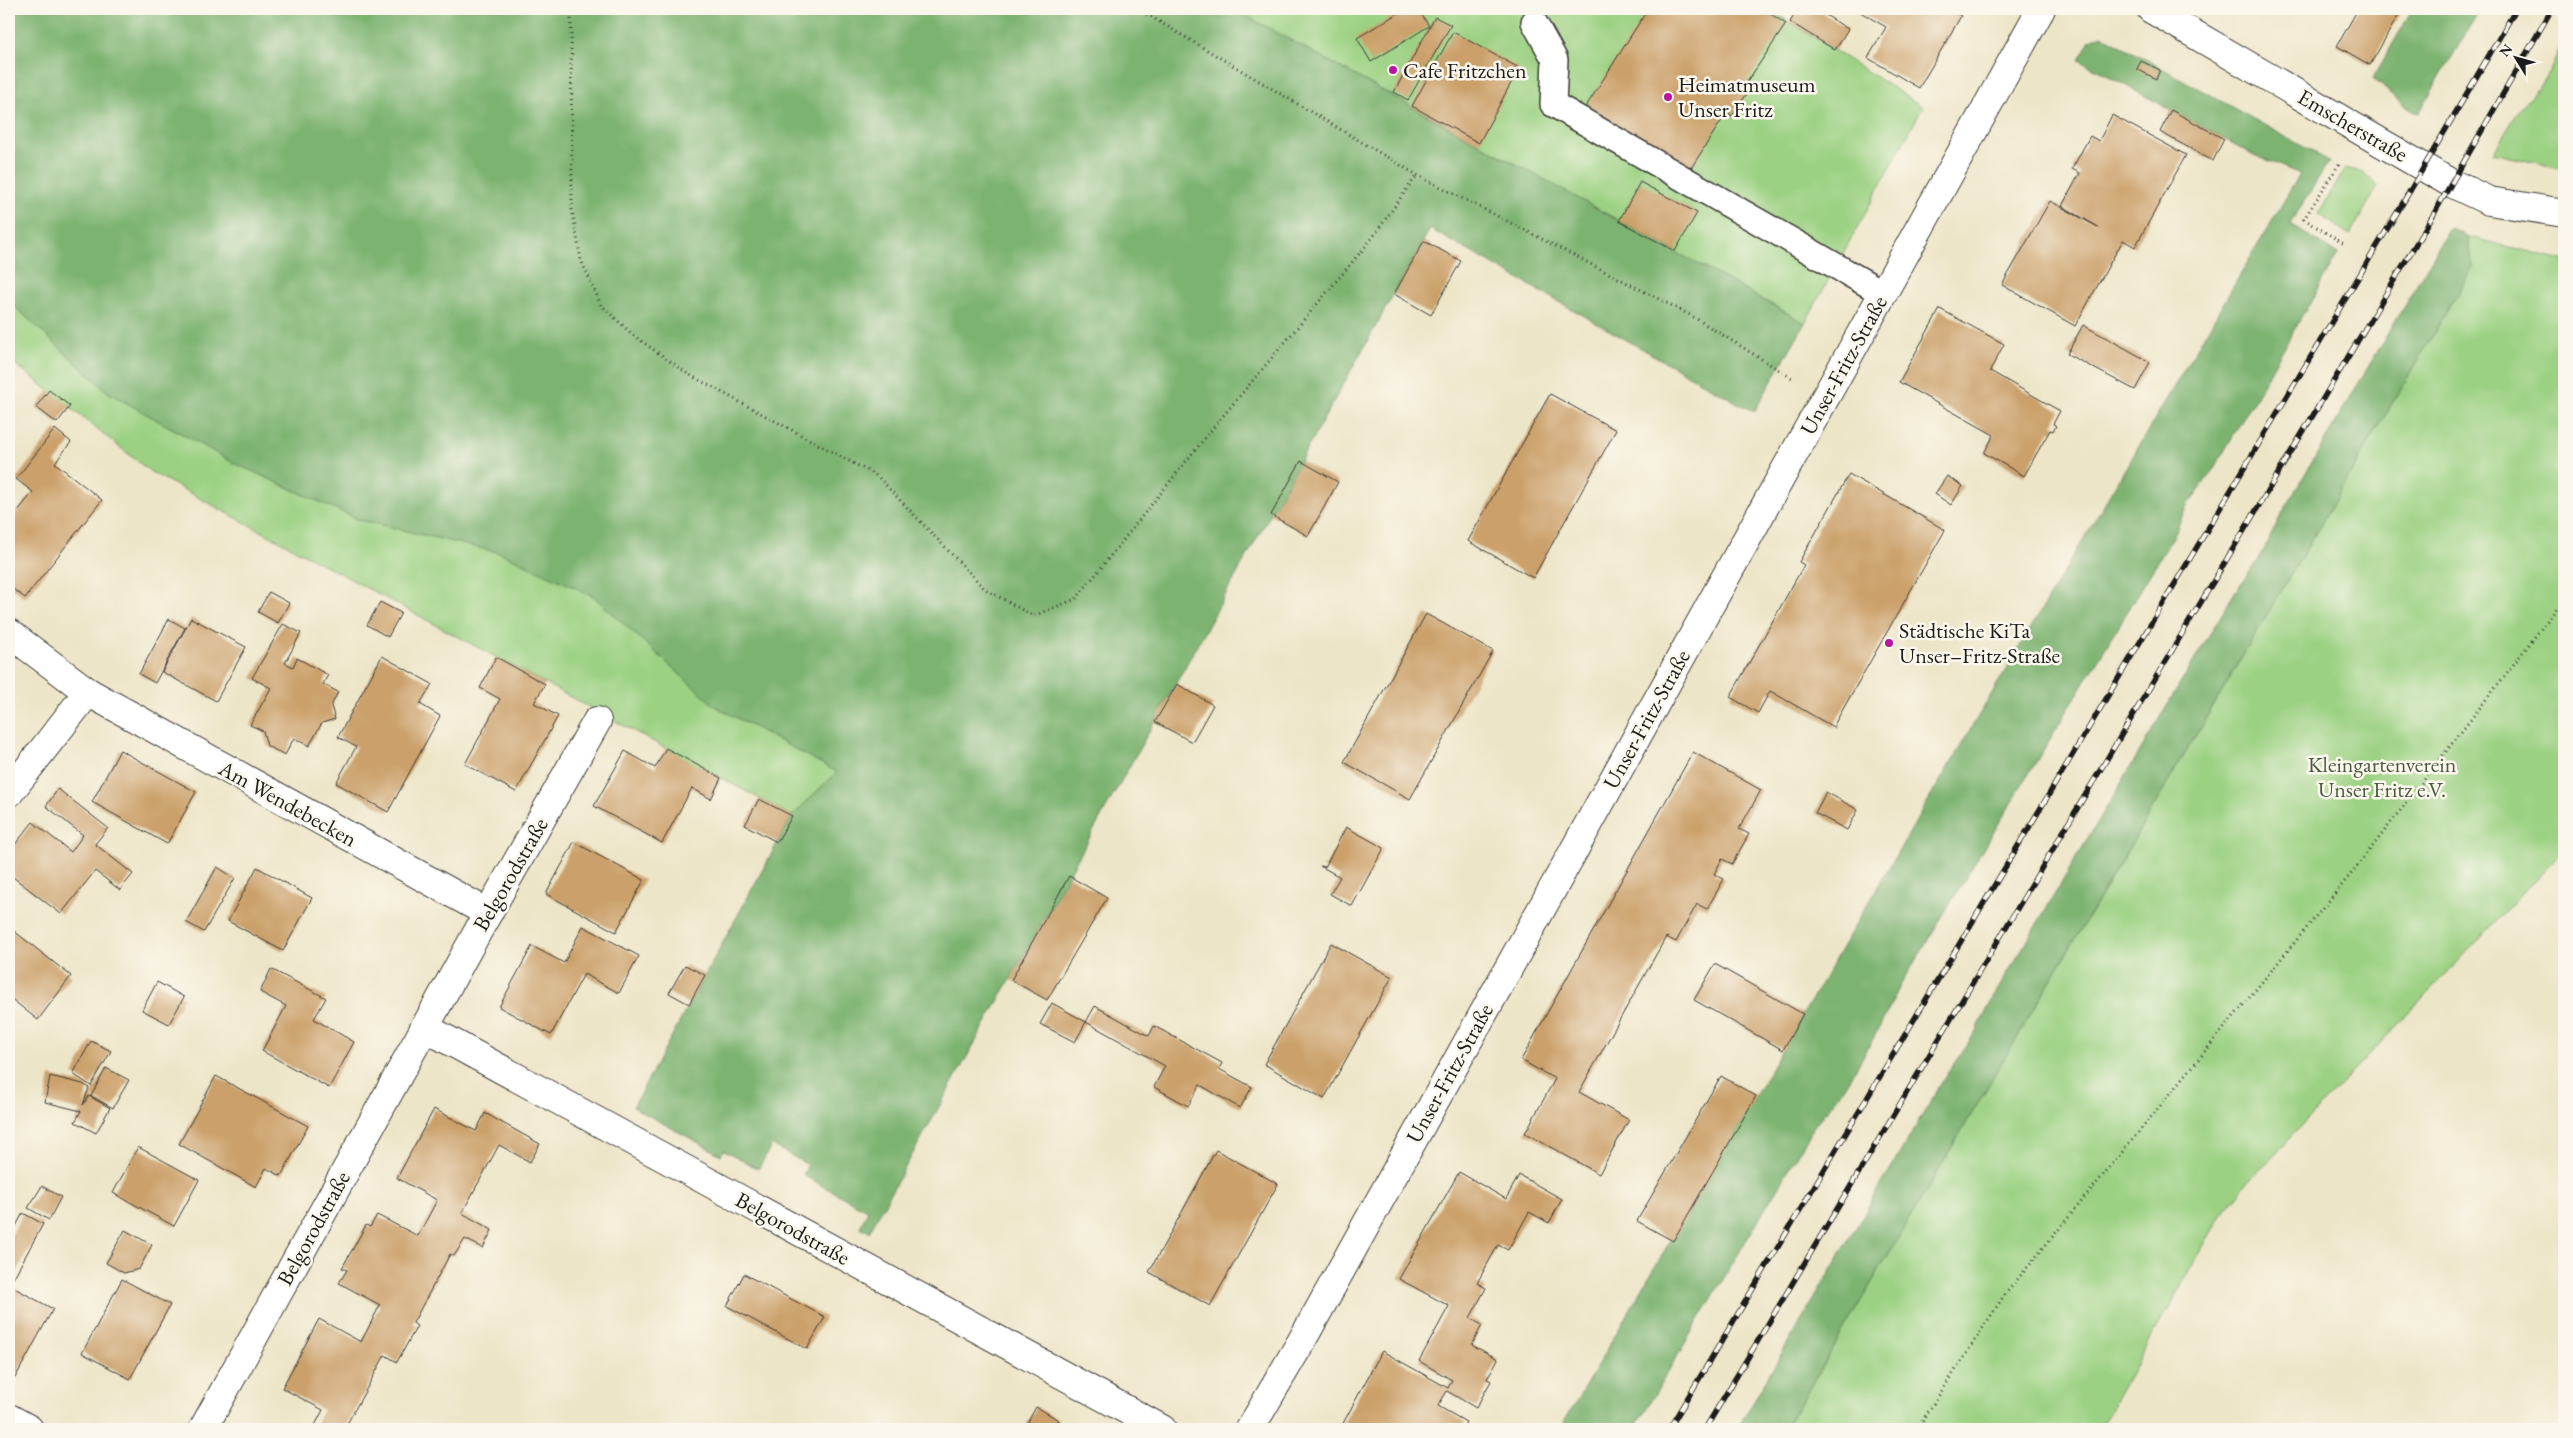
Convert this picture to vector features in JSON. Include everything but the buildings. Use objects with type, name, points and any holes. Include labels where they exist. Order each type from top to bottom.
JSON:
[{"type":"street","name":"Unser-Fritz-Straße","points":[[1250,1429],[2042,9]]},
{"type":"street","name":"Emscherstraße","points":[[2151,9],[2449,182],[2489,201],[2564,213]]},
{"type":"street","name":"Am Wendebecken","points":[[9,632],[88,692],[488,913]]},
{"type":"street","points":[[9,793],[88,692]]},
{"type":"street","name":"Belgorodstraße","points":[[203,1429],[424,1027],[597,721]]},
{"type":"street","name":"Belgorodstraße","points":[[424,1027],[1162,1429]]},
{"type":"street","points":[[9,1418],[29,1429]]},
{"type":"lane","points":[[1534,22],[1555,60],[1553,104],[1883,293]]},
{"type":"path","points":[[571,9],[572,209],[581,260],[601,305],[634,335],[688,374],[877,476],[985,589],[1033,616],[1076,599],[1212,429],[1370,241],[1417,175]]},
{"type":"path","points":[[1138,9],[1417,175],[1692,316],[1825,397]]},
{"type":"path","points":[[2323,190],[2304,219],[2344,244]]},
{"type":"path","points":[[1917,1429],[2003,1297],[2355,869],[2564,599]]},
{"type":"green space","points":[[9,9],[1234,9],[1805,323],[1754,412],[1430,229],[869,1232],[860,1227],[868,1211],[803,1175],[808,1165],[772,1145],[758,1169],[724,1150],[721,1155],[633,1107],[792,816],[837,772],[715,706],[593,596],[501,553],[360,520],[234,463],[109,393],[9,301]]},
{"type":"green space","points":[[1234,9],[1769,9],[1923,107],[1805,323]]},
{"type":"green space","points":[[2413,9],[2480,9],[2419,113],[2403,105],[2373,78]]},
{"type":"green space","points":[[2102,35],[2329,161],[2290,224],[2338,254],[2215,467],[2186,508],[2174,535],[1900,986],[1862,1058],[1840,1093],[1815,1125],[1634,1429],[1560,1429],[1921,813],[2300,174],[2254,155],[2079,60],[2090,40]]},
{"type":"green space","points":[[2564,36],[2564,169],[2493,153],[2521,107],[2539,87],[2553,65]]},
{"type":"green space","points":[[2346,168],[2363,172],[2378,186],[2350,235],[2318,214]]},
{"type":"green space","points":[[2450,228],[2468,237],[2473,267],[1785,1429],[1737,1429],[1945,1077],[1975,1033],[1997,991],[2235,592],[2261,556],[2281,515]]},
{"type":"green space","name":"Kleingartenverein Unser Fritz e.V.","points":[[2468,237],[2564,260],[2564,850],[2248,1182],[2221,1215],[2099,1429],[1785,1429],[2473,267]]},
{"type":"green space","points":[[9,301],[109,393],[234,463],[360,520],[501,553],[594,596],[715,706],[837,772],[792,816],[151,472],[9,359]]},
{"type":"railway","points":[[1669,1429],[2404,201],[2516,9]]},
{"type":"railway","points":[[1705,1429],[2432,217],[2552,9]]},
{"type":"place","name":"Cafe Fritzchen","points":[[1393,70]]},
{"type":"place","name":"Heimatmuseum Unser Fritz","points":[[1668,97]]},
{"type":"place","name":"Städtische KiTa Unser–Fritz-Straße","points":[[1889,643]]}]
